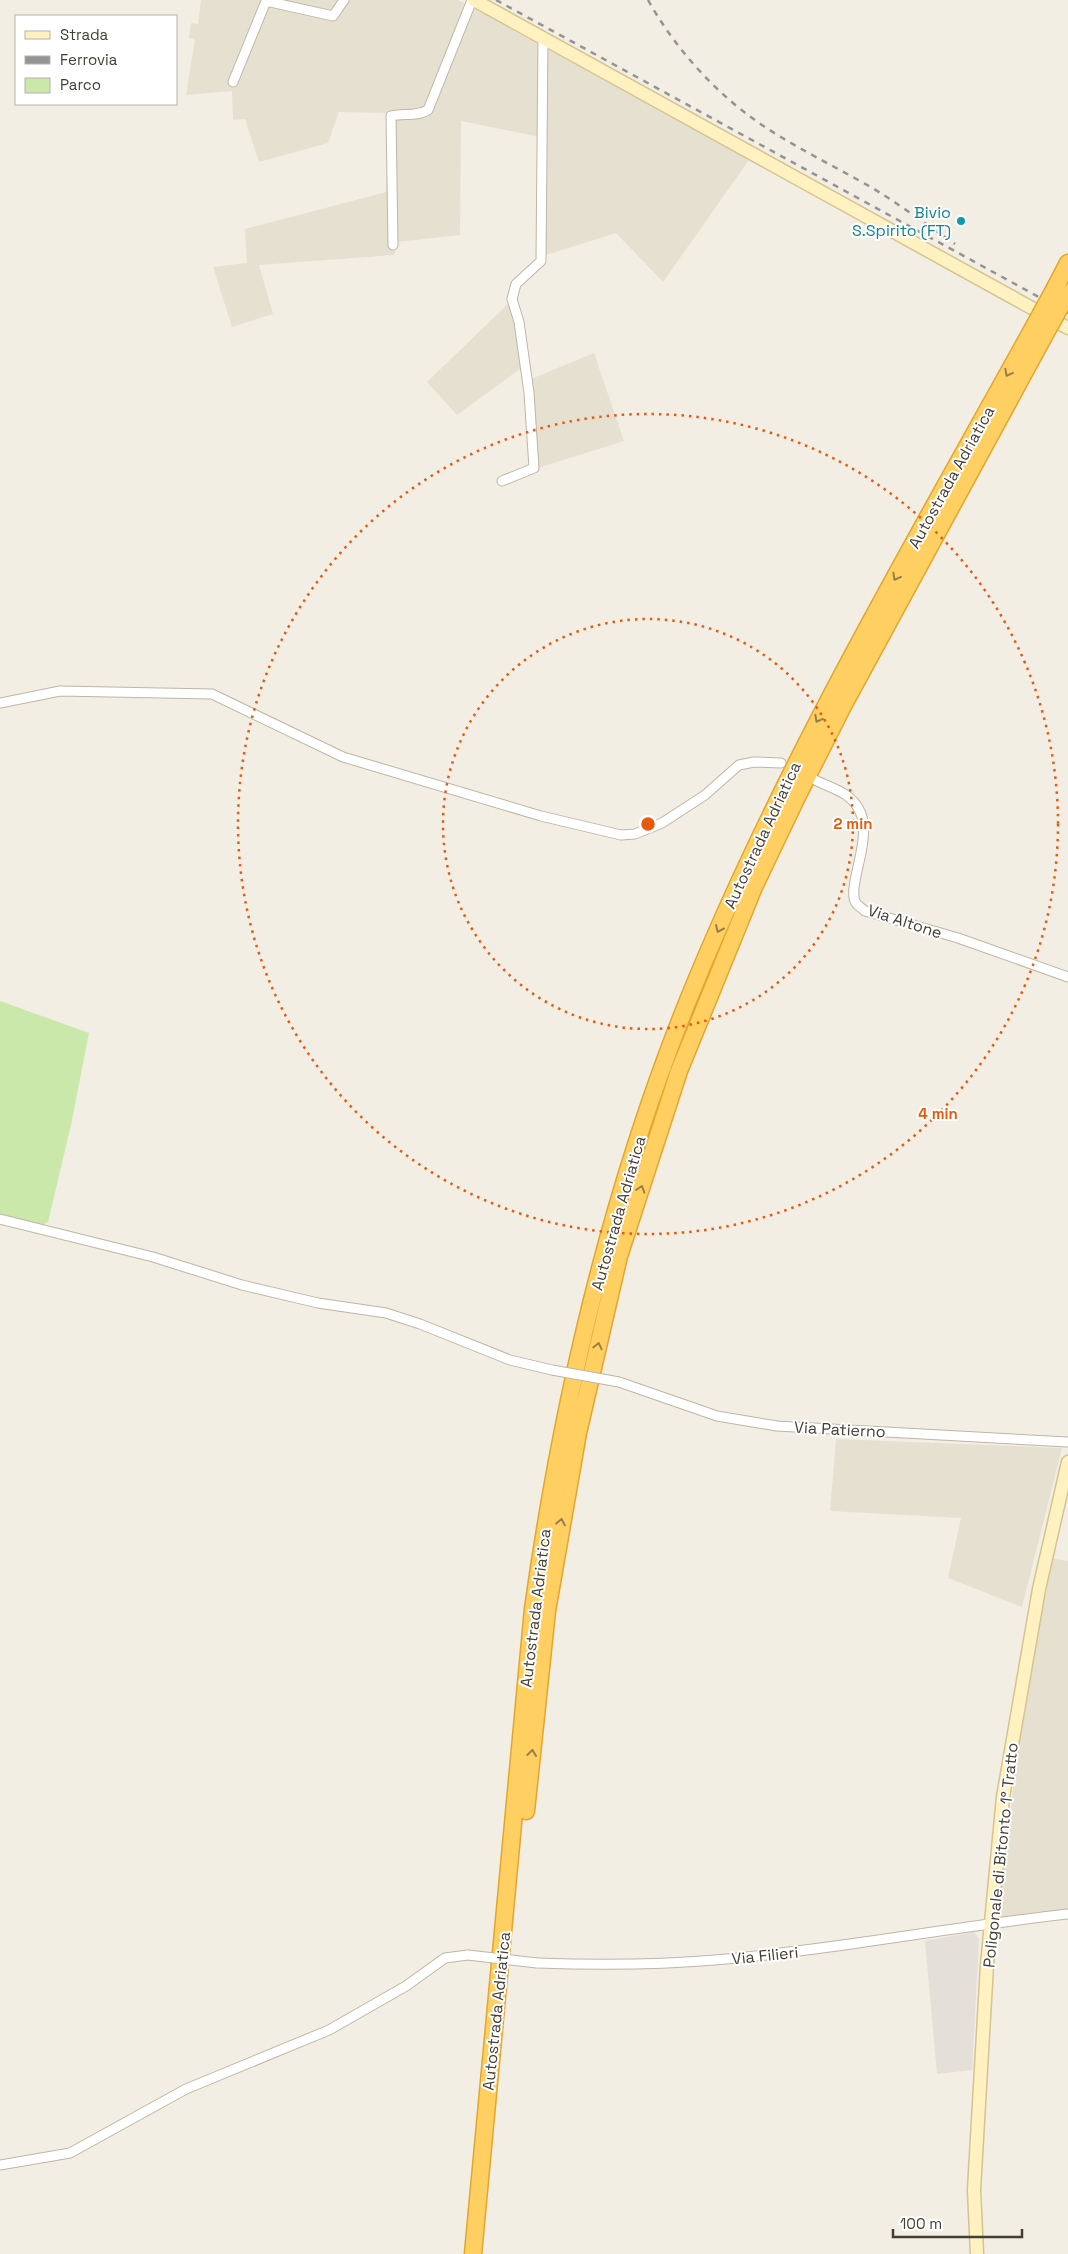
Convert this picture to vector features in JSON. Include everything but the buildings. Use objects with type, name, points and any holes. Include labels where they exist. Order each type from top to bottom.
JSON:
[{"type":"highway","name":"Autostrada Adriatica","points":[[483,2254],[547,1611],[578,1433],[619,1256],[679,1071],[754,887],[843,706],[1061,290],[1068,263]]},
{"type":"highway","name":"Autostrada Adriatica","points":[[473,2254],[533,1609],[543,1534],[561,1437],[604,1253],[663,1068],[689,999],[757,843],[799,756],[1038,334]]},
{"type":"main road","points":[[473,0],[1068,328]]},
{"type":"main road","name":"Poligonale di Bitonto 1° Tratto","points":[[976,2254],[974,2190],[991,1922],[1003,1797],[1039,1588],[1068,1462]]},
{"type":"street","points":[[233,82],[266,1],[333,16],[344,0]]},
{"type":"street","points":[[393,245],[391,116],[399,114],[419,115],[428,110],[473,0]]},
{"type":"street","points":[[502,481],[534,468],[529,393],[519,322],[512,299],[516,284],[541,261],[543,38]]},
{"type":"street","points":[[0,703],[60,691],[212,694],[343,757],[541,816],[621,835],[634,834],[662,823],[705,795],[739,765],[754,762],[781,763]]},
{"type":"street","name":"Via Altone","points":[[815,780],[846,796],[855,804],[865,825],[853,893],[856,904],[865,911],[958,938],[1068,977]]},
{"type":"street","name":"Via Patierno","points":[[0,1219],[153,1256],[242,1285],[318,1302],[386,1313],[420,1324],[510,1360],[619,1382],[717,1416],[777,1426],[1068,1442]]},
{"type":"street","name":"Via Filieri","points":[[0,2165],[70,2153],[186,2089],[329,2030],[406,1986],[445,1958],[468,1955],[537,1963],[601,1966],[714,1960],[821,1948],[991,1922],[1068,1914]]},
{"type":"shaded area","points":[[201,0],[458,0],[749,160],[663,282],[616,233],[546,255],[540,137],[461,121],[460,235],[397,242],[394,255],[259,265],[273,314],[232,327],[213,267],[247,263],[245,229],[386,192],[389,113],[339,112],[328,143],[259,162],[245,119],[233,120],[232,91],[186,95],[195,39],[189,38],[191,23],[198,24]]},
{"type":"shaded area","points":[[510,302],[531,379],[594,353],[624,441],[538,468],[520,369],[457,415],[427,382]]},
{"type":"shaded area","points":[[836,1439],[1062,1448],[1022,1607],[948,1578],[961,1518],[830,1511]]},
{"type":"shaded area","points":[[1050,1558],[1068,1561],[1068,1911],[998,1918],[1022,1712]]},
{"type":"shaded area","points":[[974,1932],[979,1939],[972,2070],[937,2074],[925,1941]]},
{"type":"green space","points":[[0,1001],[89,1033],[71,1125],[48,1222],[40,1226],[0,1214]]},
{"type":"railway","points":[[496,0],[1068,313]]},
{"type":"railway","points":[[648,0],[671,37],[699,71],[748,115],[792,143],[895,202],[955,244]]},
{"type":"place","name":"Bivio S.Spirito (FT)","points":[[961,221]]}]
